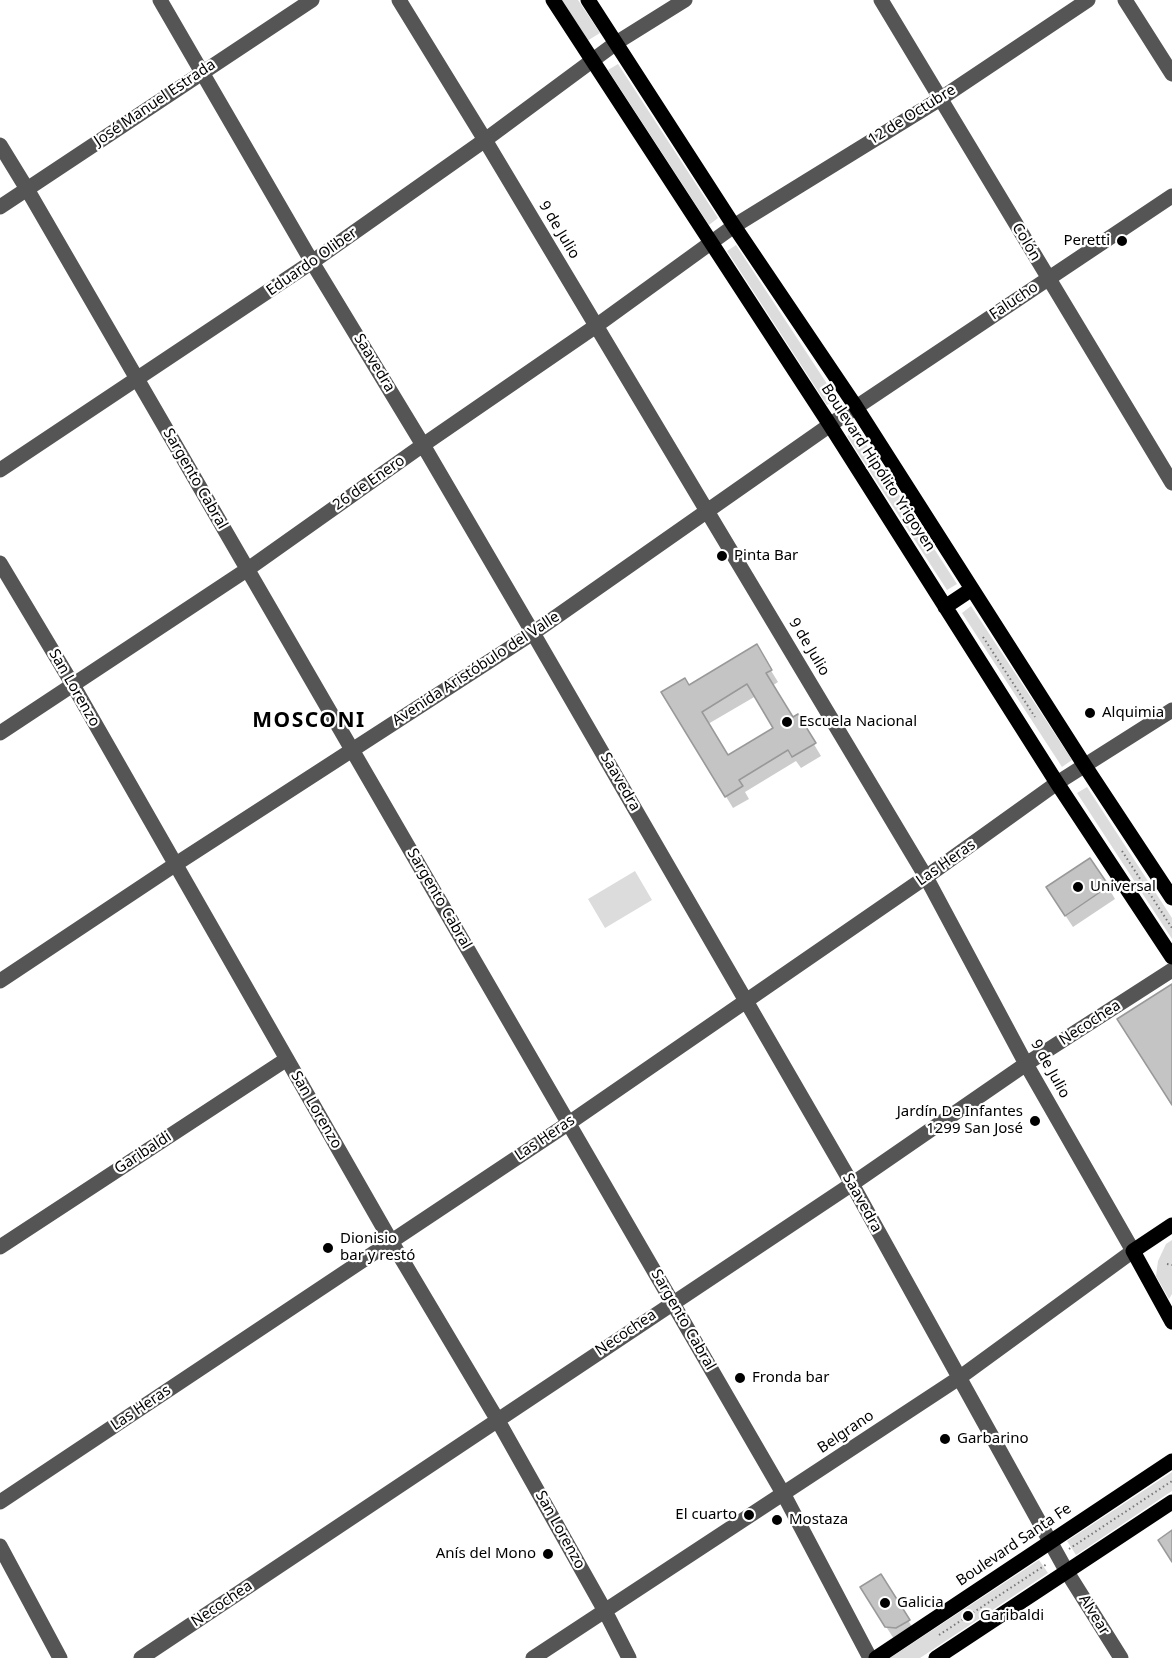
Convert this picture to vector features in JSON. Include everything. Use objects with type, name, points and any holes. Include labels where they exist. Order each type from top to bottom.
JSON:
[{"type":"main road","name":"Boulevard Hipólito Yrigoyen","points":[[553,0],[830,425],[1057,783],[1172,957]]},
{"type":"main road","name":"Boulevard Hipólito Yrigoyen","points":[[588,0],[734,226],[856,407],[1172,898]]},
{"type":"main road","points":[[945,606],[972,589]]},
{"type":"main road","name":"Belgrano","points":[[1133,1251],[1172,1225]]},
{"type":"main road","name":"9 de Julio","points":[[1133,1251],[1172,1322]]},
{"type":"main road","name":"Boulevard Santa Fe","points":[[876,1658],[1054,1549],[1172,1461]]},
{"type":"main road","points":[[936,1658],[1172,1502]]},
{"type":"street","name":"Saavedra","points":[[160,0],[746,999],[852,1184],[1067,1572]]},
{"type":"street","name":"José Manuel Estrada","points":[[0,207],[312,0]]},
{"type":"street","name":"9 de Julio","points":[[399,0],[926,877],[1026,1065],[1133,1251]]},
{"type":"street","name":"Eduardo Oliber","points":[[0,470],[312,262],[485,140],[616,43],[685,0]]},
{"type":"street","name":"Colón","points":[[881,0],[1172,483]]},
{"type":"street","name":"12 de Octubre","points":[[734,226],[940,99],[1088,0]]},
{"type":"street","points":[[1125,0],[1172,74]]},
{"type":"street","name":"Sargento Cabral","points":[[0,145],[138,379],[784,1495],[870,1658]]},
{"type":"street","name":"Falucho","points":[[856,407],[1172,196]]},
{"type":"street","name":"26 de Enero","points":[[0,733],[248,569],[596,326],[734,226]]},
{"type":"street","name":"Avenida Aristóbulo del Valle","points":[[0,980],[533,633],[856,407]]},
{"type":"street","name":"San Lorenzo","points":[[0,563],[73,685],[391,1241],[497,1419],[629,1658]]},
{"type":"street","name":"Las Heras","points":[[0,1502],[569,1123],[926,877],[1057,783],[1172,710]]},
{"type":"street","name":"Necochea","points":[[141,1658],[852,1184],[1026,1065],[1172,970]]},
{"type":"street","name":"Garibaldi","points":[[0,1248],[287,1059]]},
{"type":"street","name":"Belgrano","points":[[533,1658],[959,1378],[1133,1251]]},
{"type":"street","points":[[0,1545],[60,1658]]},
{"type":"street","name":"Alvear","points":[[1067,1572],[1121,1658]]},
{"type":"path","points":[[1167,1264],[1172,1266]]},
{"type":"path","points":[[932,1640],[1054,1549],[1172,1482]]},
{"type":"shaded area","points":[[560,0],[578,0],[600,33],[587,41]]},
{"type":"shaded area","points":[[618,64],[718,218],[709,225],[608,70]]},
{"type":"shaded area","points":[[736,245],[837,399],[827,405],[727,251]]},
{"type":"shaded area","points":[[857,430],[957,584],[947,590],[847,436]]},
{"type":"shaded area","points":[[971,606],[1072,760],[1062,767],[962,613]]},
{"type":"shaded area","points":[[1087,787],[1172,918],[1172,939],[1077,793]]},
{"type":"shaded area","points":[[635,871],[652,900],[605,928],[588,899]]},
{"type":"shaded area","points":[[1172,1240],[1172,1294],[1169,1299],[1156,1276],[1158,1261],[1166,1244]]},
{"type":"shaded area","points":[[1172,1472],[1172,1491],[1076,1555],[1067,1541]]},
{"type":"shaded area","points":[[1039,1560],[1048,1573],[920,1658],[890,1658]]},
{"type":"building","name":"Escuela Nacional","points":[[757,644],[772,670],[766,673],[793,717],[798,714],[816,743],[792,757],[788,750],[739,780],[743,786],[725,797],[661,692],[685,678],[689,685]],"holes":[[[747,684],[773,728],[728,755],[702,712]]]},
{"type":"building","name":"Universal","points":[[1090,858],[1109,886],[1065,916],[1046,887]]},
{"type":"building","points":[[1172,984],[1172,1105],[1117,1019]]},
{"type":"building","points":[[1172,1530],[1172,1562],[1158,1540]]},
{"type":"building","name":"Galicia","points":[[881,1574],[910,1620],[896,1628],[885,1627],[860,1587]]},
{"type":"place","name":"Peretti","points":[[1122,241]]},
{"type":"place","name":"Pinta Bar","points":[[722,556]]},
{"type":"place","name":"Alquimia","points":[[1090,713]]},
{"type":"place","name":"Escuela Nacional","points":[[787,722]]},
{"type":"place","name":"Universal","points":[[1078,887]]},
{"type":"place","name":"Jardín De Infantes 1299 San José","points":[[1035,1121]]},
{"type":"place","name":"Dionisio bar y restó","points":[[328,1248]]},
{"type":"place","name":"Fronda bar","points":[[740,1378]]},
{"type":"place","name":"Garbarino","points":[[945,1439]]},
{"type":"place","name":"El cuarto","points":[[749,1515]]},
{"type":"place","name":"Mostaza","points":[[777,1520]]},
{"type":"place","name":"Anís del Mono","points":[[548,1554]]},
{"type":"place","name":"Galicia","points":[[885,1603]]},
{"type":"place","name":"Garibaldi","points":[[968,1616]]},
{"type":"district","name":"MOSCONI","points":[[309,721]]}]
